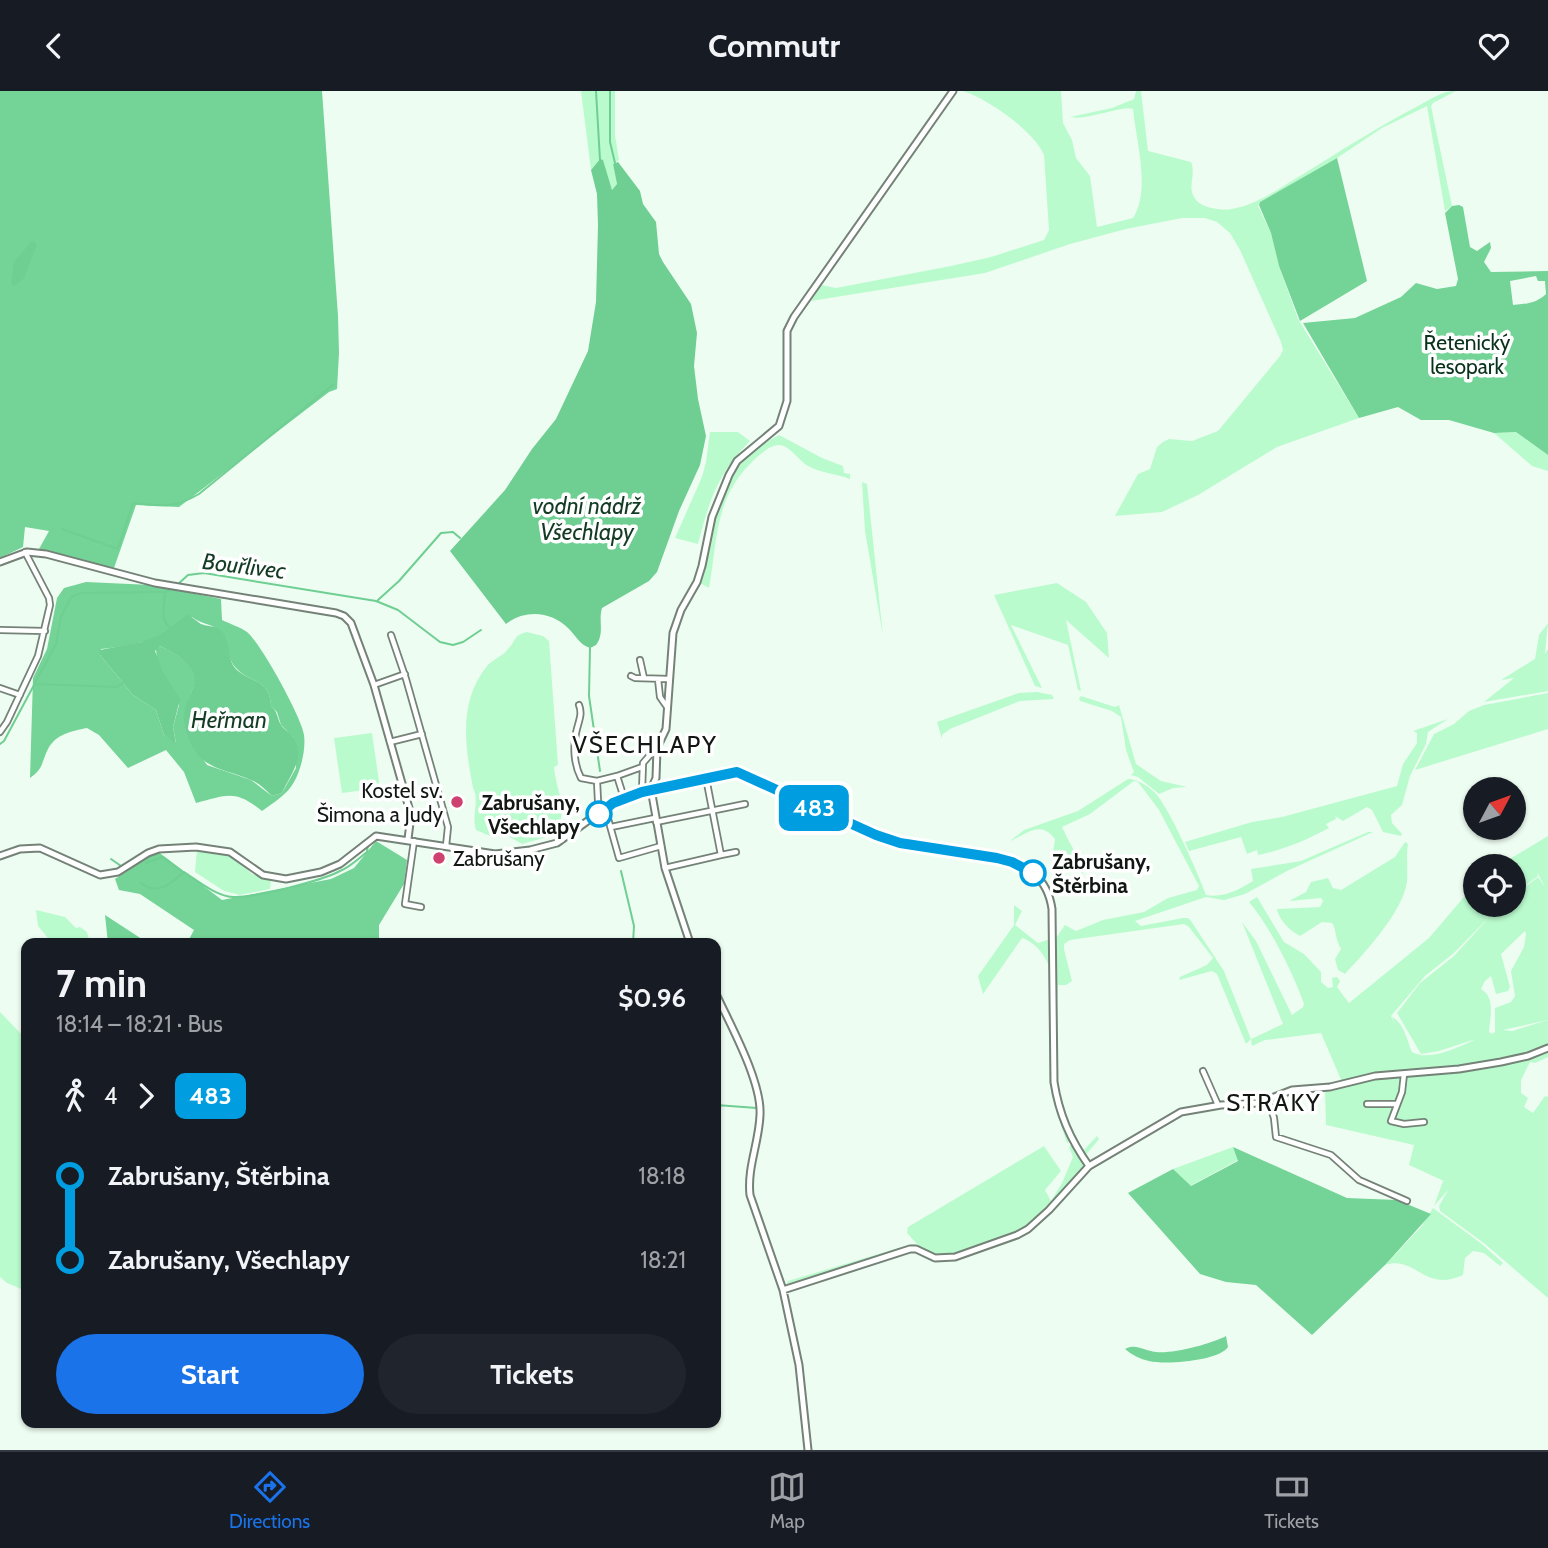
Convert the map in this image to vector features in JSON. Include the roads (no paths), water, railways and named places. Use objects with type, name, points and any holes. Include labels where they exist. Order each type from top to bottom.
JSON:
[{"type":"street","points":[[642,792],[642,767],[657,748],[666,729],[673,633],[681,610],[696,582],[712,517],[737,461],[779,426],[787,401],[788,331],[794,317],[953,91]]},
{"type":"street","points":[[0,562],[25,552],[46,554],[170,586],[344,616],[354,630],[374,685],[411,815],[405,904],[421,907]]},
{"type":"street","points":[[0,733],[38,656],[50,605],[25,552]]},
{"type":"street","points":[[0,630],[45,631]]},
{"type":"street","points":[[391,635],[448,827],[446,846]]},
{"type":"street","points":[[640,660],[644,678]]},
{"type":"street","points":[[374,685],[404,674]]},
{"type":"street","points":[[631,675],[669,679]]},
{"type":"street","points":[[658,679],[660,697],[667,707]]},
{"type":"street","points":[[0,688],[20,695]]},
{"type":"street","points":[[579,705],[582,713],[575,737],[577,770],[581,778],[597,781],[642,767]]},
{"type":"street","points":[[390,742],[422,734]]},
{"type":"street","points":[[657,748],[656,778],[651,789],[656,820],[665,868],[688,938]]},
{"type":"street","points":[[0,856],[20,849],[40,848],[100,875],[118,872],[159,849],[196,847],[230,852],[255,871],[273,878],[286,879],[321,872],[340,864],[376,836],[495,854],[546,848],[624,798],[651,789],[737,772],[876,835],[900,843],[1012,862],[1042,880],[1052,909],[1055,1092],[1065,1125],[1089,1166]]},
{"type":"street","points":[[617,776],[624,798]]},
{"type":"street","points":[[706,778],[721,855]]},
{"type":"street","points":[[597,781],[598,801],[611,827],[619,858],[661,846]]},
{"type":"street","points":[[611,827],[745,804]]},
{"type":"street","points":[[665,868],[736,852]]},
{"type":"street","points":[[721,1004],[740,1044],[760,1100],[760,1122],[748,1179],[749,1187],[783,1290],[799,1365],[808,1450]]},
{"type":"street","points":[[783,1290],[910,1249],[935,1258],[955,1257],[1017,1235],[1049,1210],[1089,1166],[1181,1112],[1218,1105],[1259,1103],[1292,1090],[1330,1087],[1376,1076],[1459,1069],[1501,1062],[1548,1048]]},
{"type":"street","points":[[1203,1071],[1218,1105]]},
{"type":"street","points":[[1404,1074],[1402,1092],[1391,1118],[1393,1123],[1424,1122]]},
{"type":"street","points":[[1268,1099],[1275,1118],[1276,1136],[1331,1155],[1359,1180],[1407,1201]]},
{"type":"street","points":[[1367,1104],[1397,1104]]},
{"type":"water","name":"vodní nádrž Všechlapy","points":[[600,159],[603,160],[612,190],[617,184],[613,164],[618,162],[640,191],[643,204],[656,222],[659,254],[691,304],[697,333],[694,366],[706,436],[700,465],[679,511],[657,572],[649,581],[602,608],[599,640],[590,648],[581,643],[562,623],[547,616],[530,614],[506,624],[450,551],[505,490],[556,419],[588,351],[596,302],[598,225],[597,194],[591,170]]},
{"type":"water","points":[[32,241],[37,244],[24,278],[14,286],[11,282],[14,262]]},
{"type":"water","name":"Heřman","points":[[187,615],[222,632],[235,668],[267,690],[271,706],[281,725],[293,737],[297,745],[297,759],[282,793],[272,796],[254,781],[205,762],[193,747],[184,720],[185,707],[195,678],[191,668],[181,658],[160,646],[155,651],[163,672],[180,699],[173,727],[176,744],[164,735],[156,710],[133,695],[100,655],[100,650],[142,642],[160,635]]},
{"type":"waterway","name":"Bouřlivec","points":[[596,91],[600,160]]},
{"type":"waterway","points":[[610,91],[610,142],[615,163]]},
{"type":"waterway","points":[[62,529],[118,549],[133,503],[167,505],[199,494],[334,384]]},
{"type":"waterway","points":[[378,600],[399,581],[441,533],[453,532],[460,538]]},
{"type":"waterway","name":"Bouřlivec","points":[[177,585],[188,575],[204,573],[376,601],[398,610],[440,642],[453,645],[481,630]]},
{"type":"waterway","name":"Bouřlivec","points":[[0,744],[56,644],[61,617],[71,597],[81,593],[165,592],[173,589]]},
{"type":"waterway","points":[[165,594],[164,618],[172,629]]},
{"type":"waterway","points":[[590,647],[589,696],[600,771]]},
{"type":"waterway","points":[[35,684],[117,687],[123,683]]},
{"type":"waterway","points":[[141,883],[147,887],[164,887],[184,872],[220,894],[233,897],[256,895],[303,884],[340,871],[367,852],[368,845]]},
{"type":"waterway","points":[[146,863],[163,857],[183,872]]},
{"type":"waterway","points":[[111,859],[121,866]]},
{"type":"waterway","points":[[621,871],[634,926],[633,938]]},
{"type":"waterway","points":[[721,1105],[757,1108]]},
{"type":"place","name":"Kostel sv. Šimona a Judy","points":[[457,802]]},
{"type":"place","name":"Zabrušany, Všechlapy","points":[[599,814]]},
{"type":"place","name":"Zabrušany","points":[[439,858]]},
{"type":"place","name":"Zabrušany, Štěrbina","points":[[1033,873]]},
{"type":"district","name":"VŠECHLAPY","points":[[645,744]]},
{"type":"district","name":"STRAKY","points":[[1274,1102]]},
{"type":"park label","name":"Řetenický lesopark","points":[[1467,354]]}]
